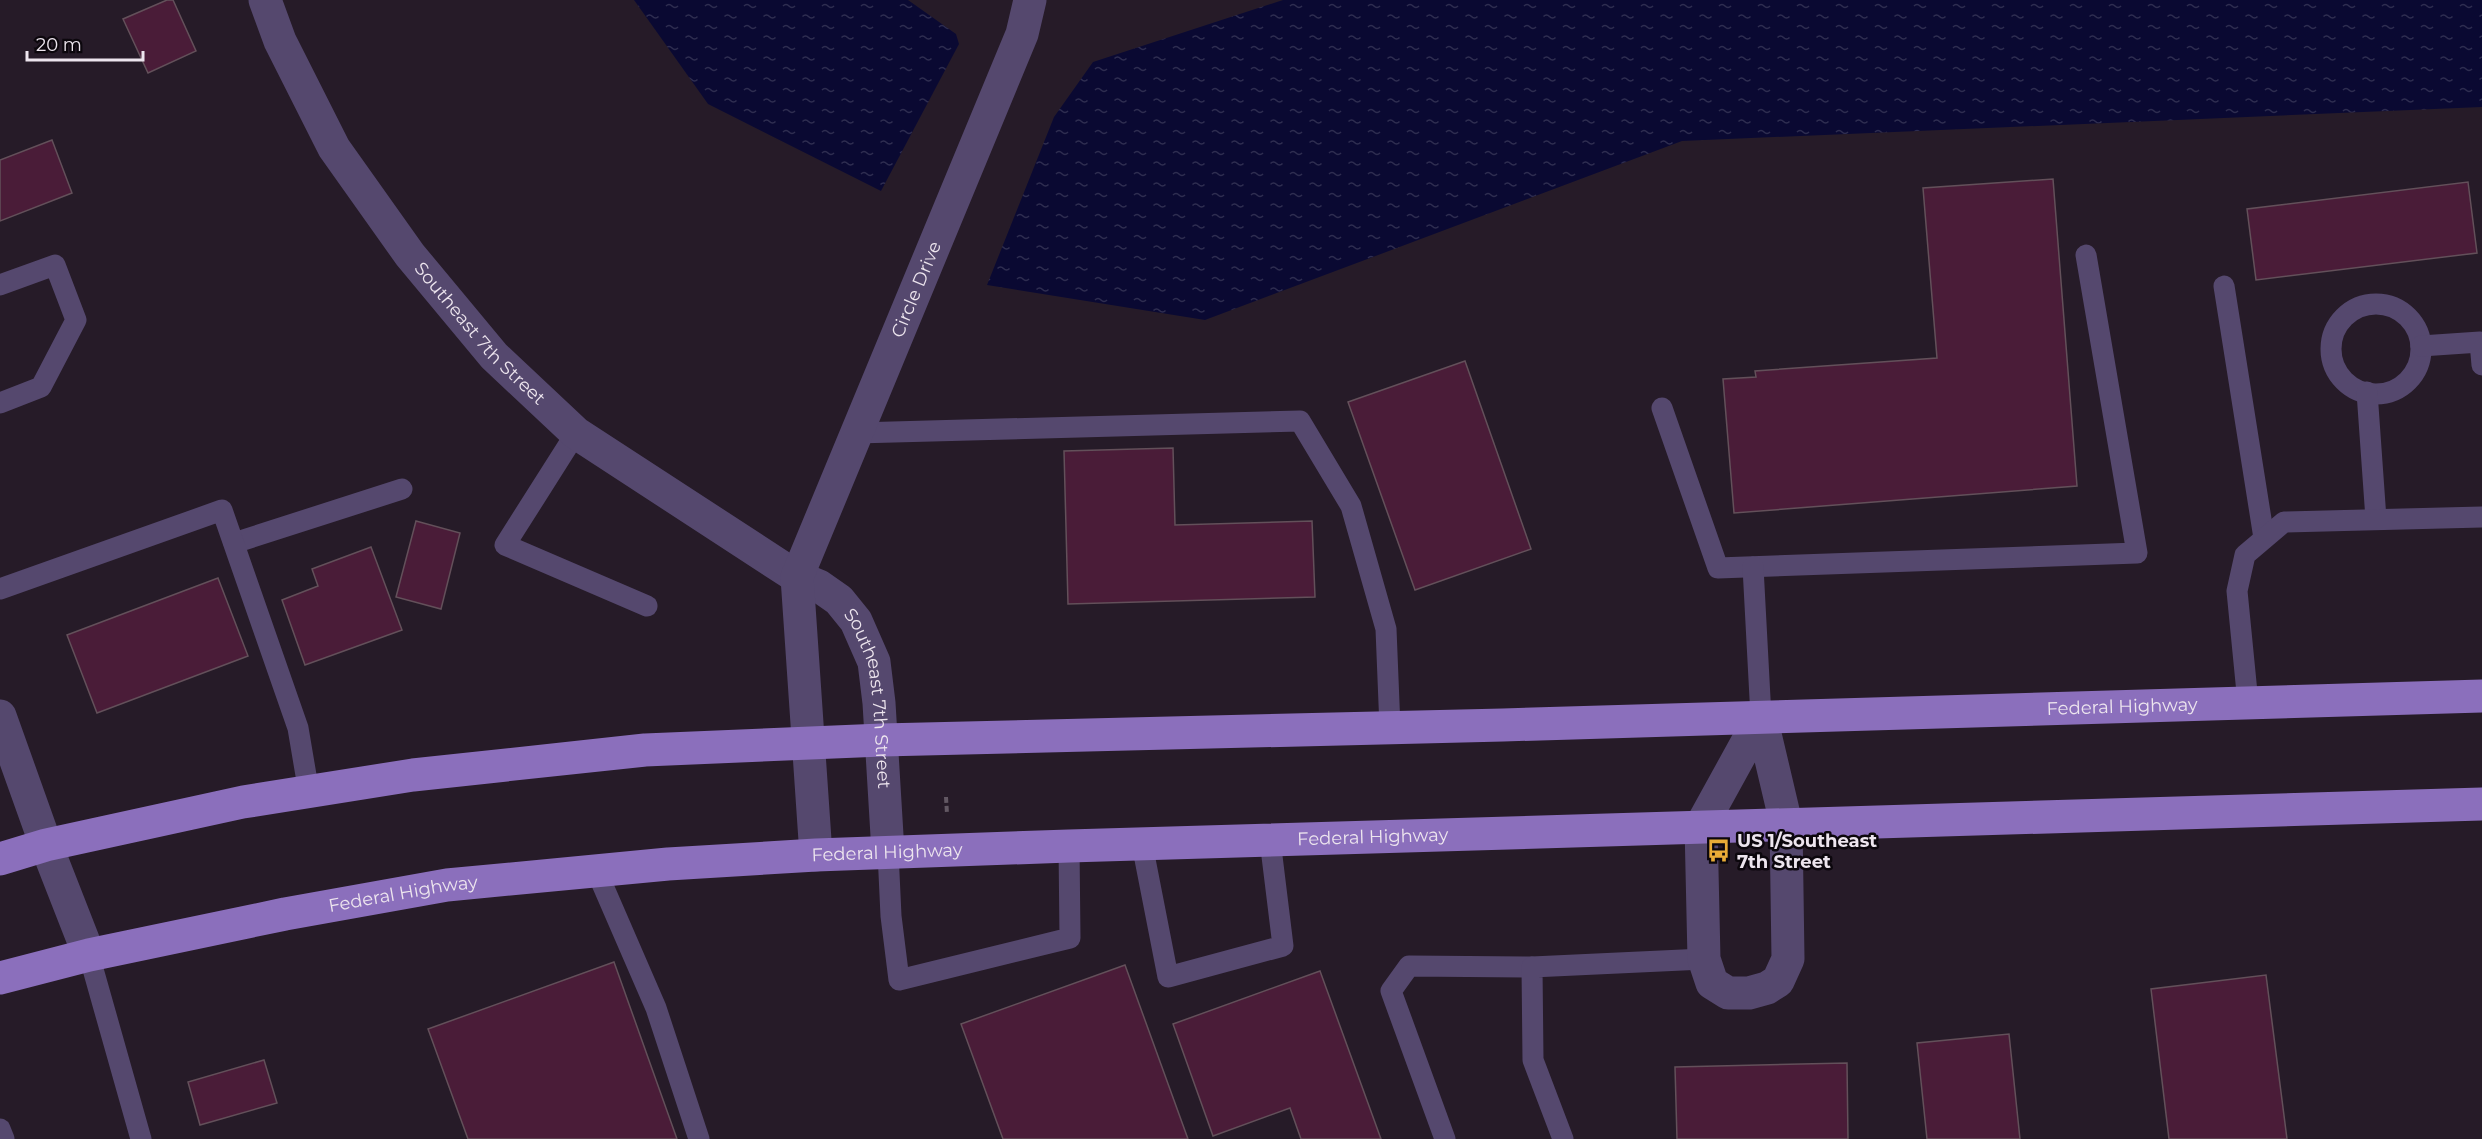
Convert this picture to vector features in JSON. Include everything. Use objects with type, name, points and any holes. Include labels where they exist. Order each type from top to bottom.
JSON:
[{"type":"main road","name":"Federal Highway","points":[[0,859],[46,845],[243,802],[414,775],[645,750],[882,740],[1390,728],[2482,696]]},
{"type":"main road","name":"Federal Highway","points":[[0,978],[89,955],[285,914],[447,885],[668,864],[816,855],[1069,846],[2482,804]]},
{"type":"street","name":"Southeast 7th Street","points":[[265,0],[280,40],[334,148],[410,255],[494,356],[576,433],[796,577],[819,586],[839,600],[856,621],[874,662],[882,740],[888,852]]},
{"type":"street","name":"Circle Drive","points":[[796,577],[1022,34],[1030,0]]},
{"type":"street","points":[[796,577],[816,855]]},
{"type":"street","points":[[0,716],[46,845],[89,955]]},
{"type":"street","points":[[1761,717],[1786,824],[1788,959],[1778,981],[1767,988],[1749,993],[1728,993],[1712,983],[1704,959],[1701,826],[1761,717]]},
{"type":"lane","points":[[1662,408],[1718,568],[2137,553],[2086,255]]},
{"type":"lane","points":[[0,285],[55,265],[76,320],[41,387],[0,403]]},
{"type":"lane","points":[[2224,286],[2265,538]]},
{"type":"lane","points":[[2386,304],[2409,317],[2421,340],[2421,346],[2419,366],[2403,387],[2379,396],[2353,389],[2335,371],[2330,345],[2339,321],[2361,305],[2386,304]]},
{"type":"lane","points":[[2421,346],[2480,342],[2482,365]]},
{"type":"lane","points":[[2367,392],[2376,519]]},
{"type":"lane","points":[[856,433],[1300,421],[1351,506],[1386,629],[1390,728]]},
{"type":"lane","points":[[576,433],[505,545],[647,606]]},
{"type":"lane","points":[[234,543],[402,489]]},
{"type":"lane","points":[[0,589],[222,510],[298,728],[309,793]]},
{"type":"lane","points":[[2248,703],[2237,591],[2245,555],[2284,522],[2482,517]]},
{"type":"lane","points":[[1753,567],[1761,717]]},
{"type":"lane","points":[[1142,844],[1168,977],[1283,946],[1270,840]]},
{"type":"lane","points":[[888,852],[891,916],[899,980],[1070,938],[1069,846]]},
{"type":"lane","points":[[597,872],[656,1008],[699,1139]]},
{"type":"lane","points":[[89,955],[141,1139]]},
{"type":"lane","points":[[1445,1139],[1391,991],[1408,966],[1532,967],[1704,959]]},
{"type":"lane","points":[[1532,967],[1533,1060],[1563,1139]]},
{"type":"lane","points":[[0,1129],[4,1139]]},
{"type":"path","points":[[946,797],[947,819]]},
{"type":"water","points":[[634,0],[908,0],[956,34],[959,44],[881,191],[708,104]]},
{"type":"water","points":[[1283,0],[2482,0],[2482,107],[1682,141],[1205,320],[987,285],[1054,117],[1093,62]]},
{"type":"building","points":[[167,0],[173,0],[196,51],[148,73],[123,19]]},
{"type":"building","points":[[52,140],[72,193],[0,221],[0,160]]},
{"type":"building","points":[[2053,179],[2077,486],[1734,513],[1723,379],[1756,377],[1755,371],[1937,358],[1923,188]]},
{"type":"building","points":[[2468,182],[2477,253],[2256,280],[2247,209]]},
{"type":"building","points":[[1465,361],[1531,549],[1415,590],[1348,402]]},
{"type":"building","points":[[1173,448],[1175,525],[1312,521],[1315,597],[1068,604],[1064,451]]},
{"type":"building","points":[[416,521],[460,533],[441,609],[396,597]]},
{"type":"building","points":[[371,547],[402,630],[305,665],[282,600],[318,586],[312,569]]},
{"type":"building","points":[[218,578],[248,656],[97,713],[67,635]]},
{"type":"building","points":[[614,962],[677,1139],[468,1139],[428,1029]]},
{"type":"building","points":[[1125,965],[1188,1139],[1003,1139],[961,1024]]},
{"type":"building","points":[[1320,971],[1381,1139],[1301,1139],[1290,1108],[1213,1136],[1173,1024]]},
{"type":"building","points":[[2266,975],[2287,1139],[2169,1139],[2151,989]]},
{"type":"building","points":[[2009,1034],[2020,1139],[1927,1139],[1917,1043]]},
{"type":"building","points":[[264,1060],[277,1103],[200,1125],[188,1082]]},
{"type":"building","points":[[1847,1063],[1848,1139],[1677,1139],[1675,1067]]},
{"type":"place","name":"US 1/Southeast 7th Street","points":[[1719,851]]}]
